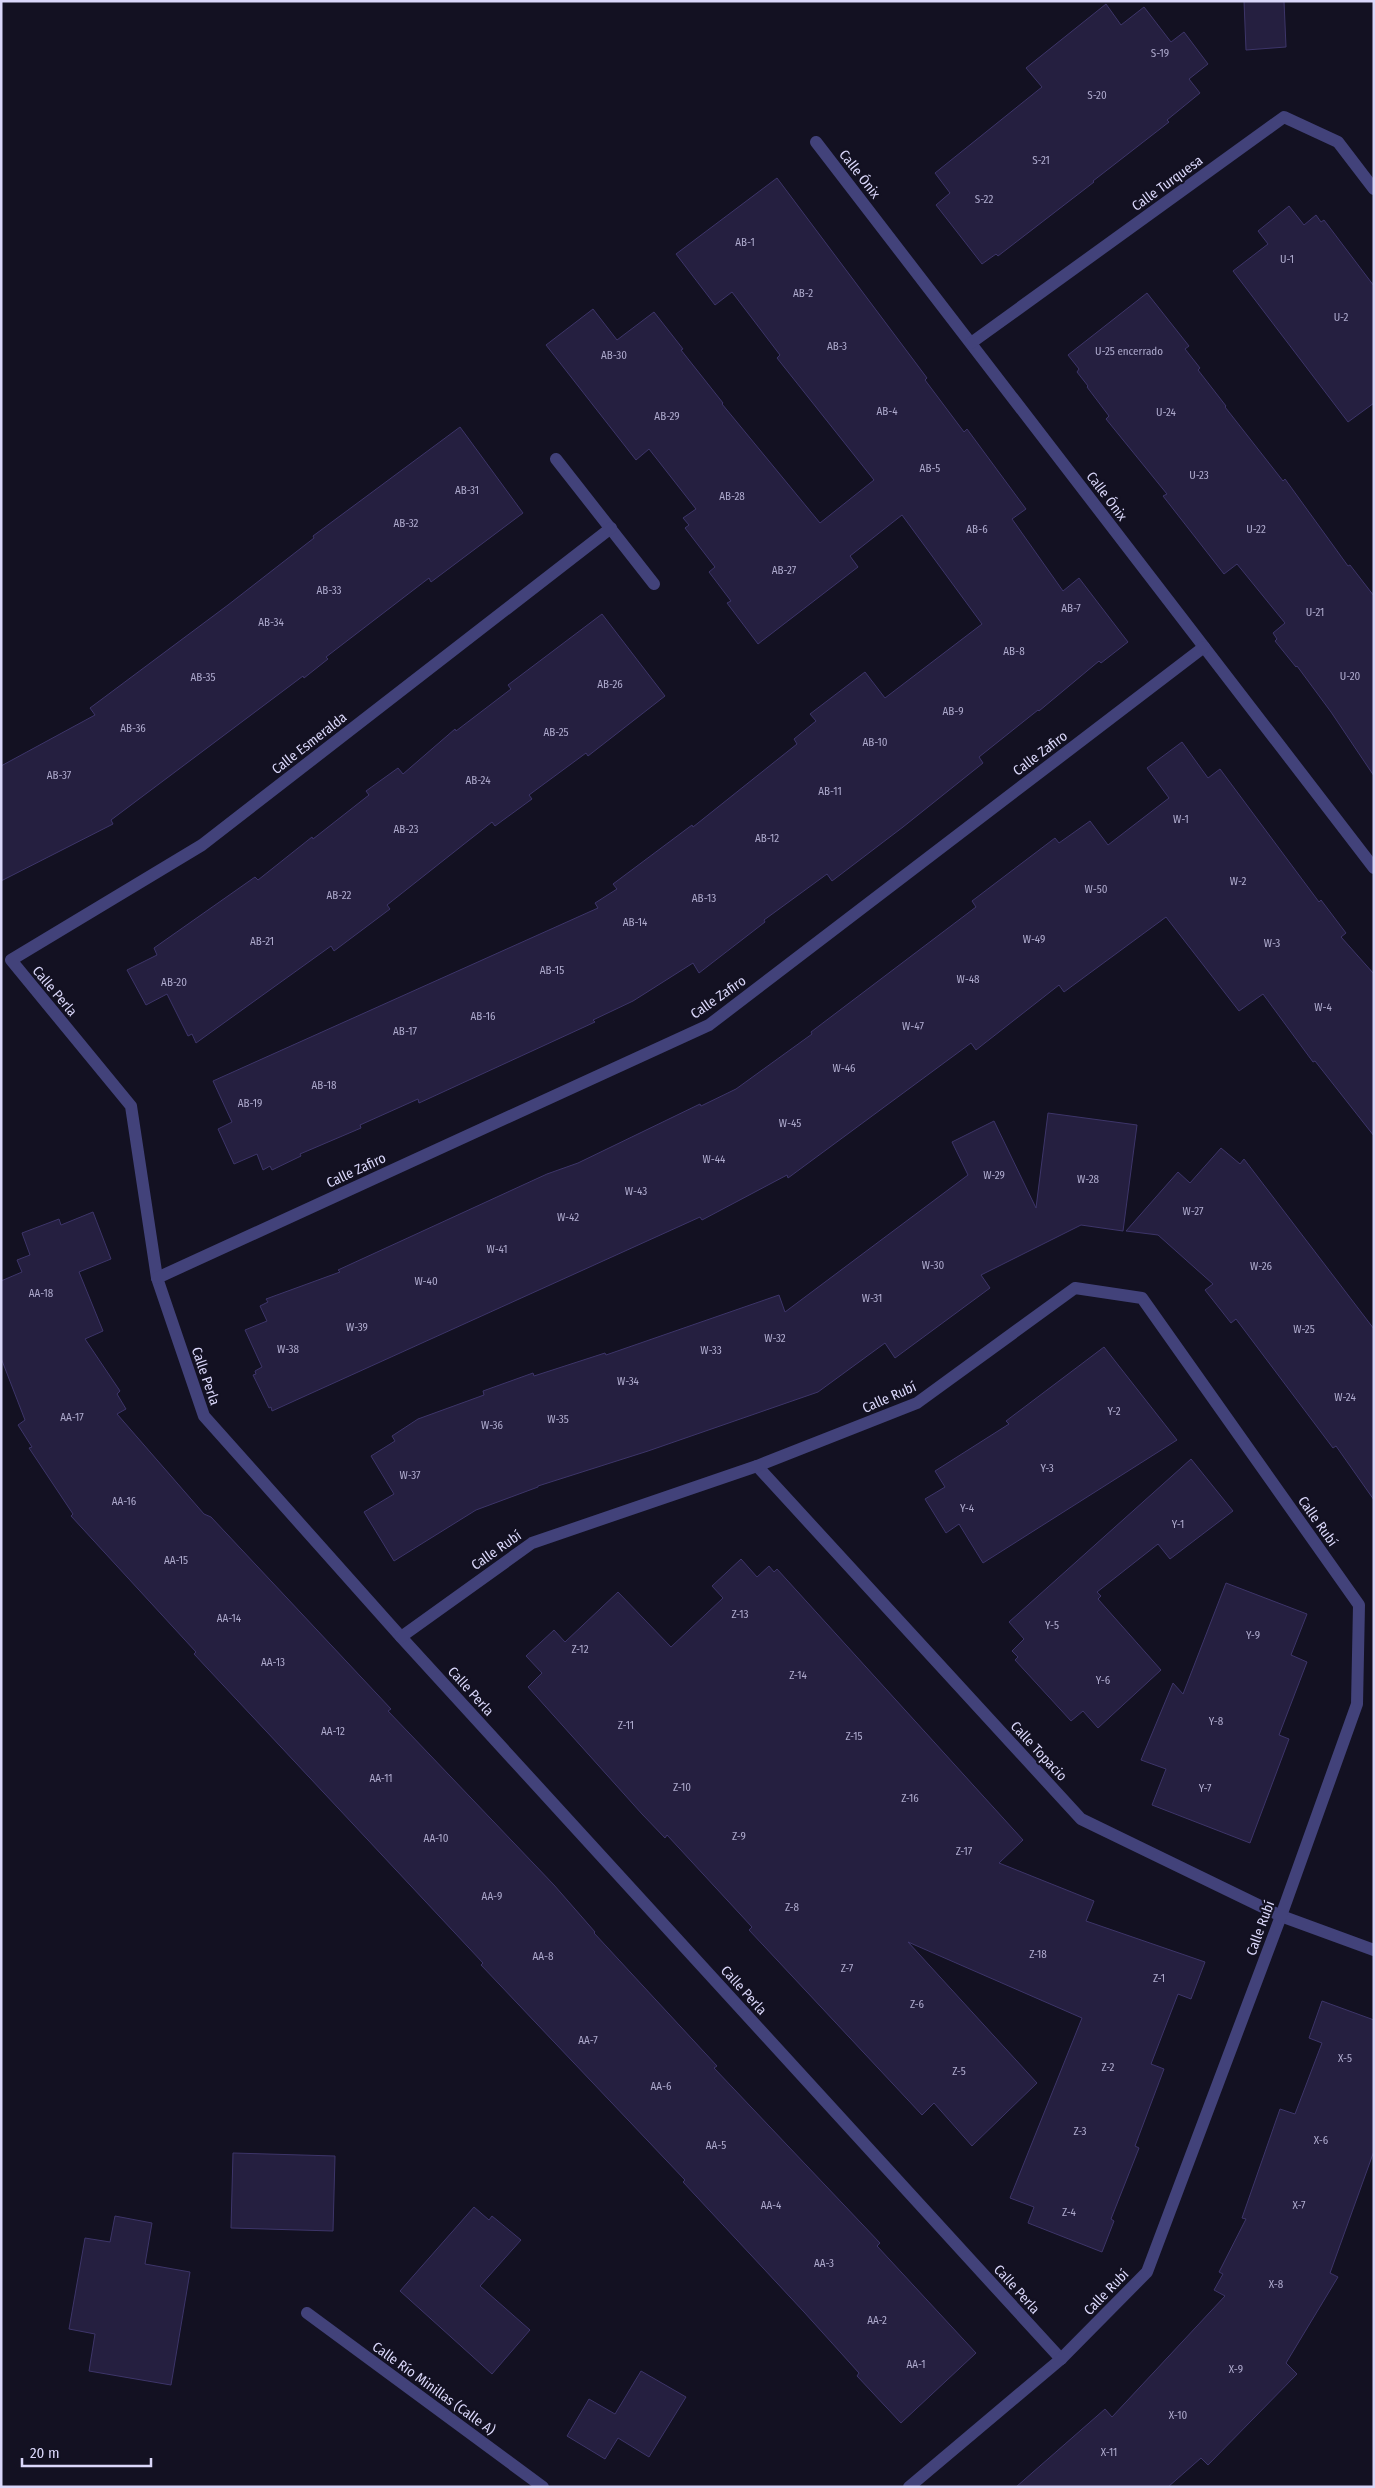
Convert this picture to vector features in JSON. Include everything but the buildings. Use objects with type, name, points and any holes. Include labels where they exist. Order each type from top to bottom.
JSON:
[{"type":"street","name":"Calle Turquesa","points":[[971,343],[1284,117],[1338,142],[1374,189]]},
{"type":"street","name":"Calle Ónix","points":[[816,142],[1374,868]]},
{"type":"street","points":[[556,459],[654,584]]},
{"type":"street","name":"Calle Esmeralda","points":[[11,960],[202,845],[611,528]]},
{"type":"street","name":"Calle Zafiro","points":[[157,1278],[709,1025],[1204,647]]},
{"type":"street","name":"Calle Perla","points":[[11,960],[131,1106],[157,1278],[204,1416],[401,1637],[1061,2360]]},
{"type":"street","name":"Calle Rubí","points":[[401,1637],[532,1543],[757,1466],[917,1403],[1075,1288],[1142,1298],[1359,1605],[1357,1704],[1280,1916],[1146,2272],[1061,2360],[909,2487]]},
{"type":"street","name":"Calle Topacio","points":[[757,1466],[1081,1819],[1280,1916],[1374,1950]]},
{"type":"street","name":"Calle Río Minillas (Calle A)","points":[[307,2313],[543,2487]]}]
